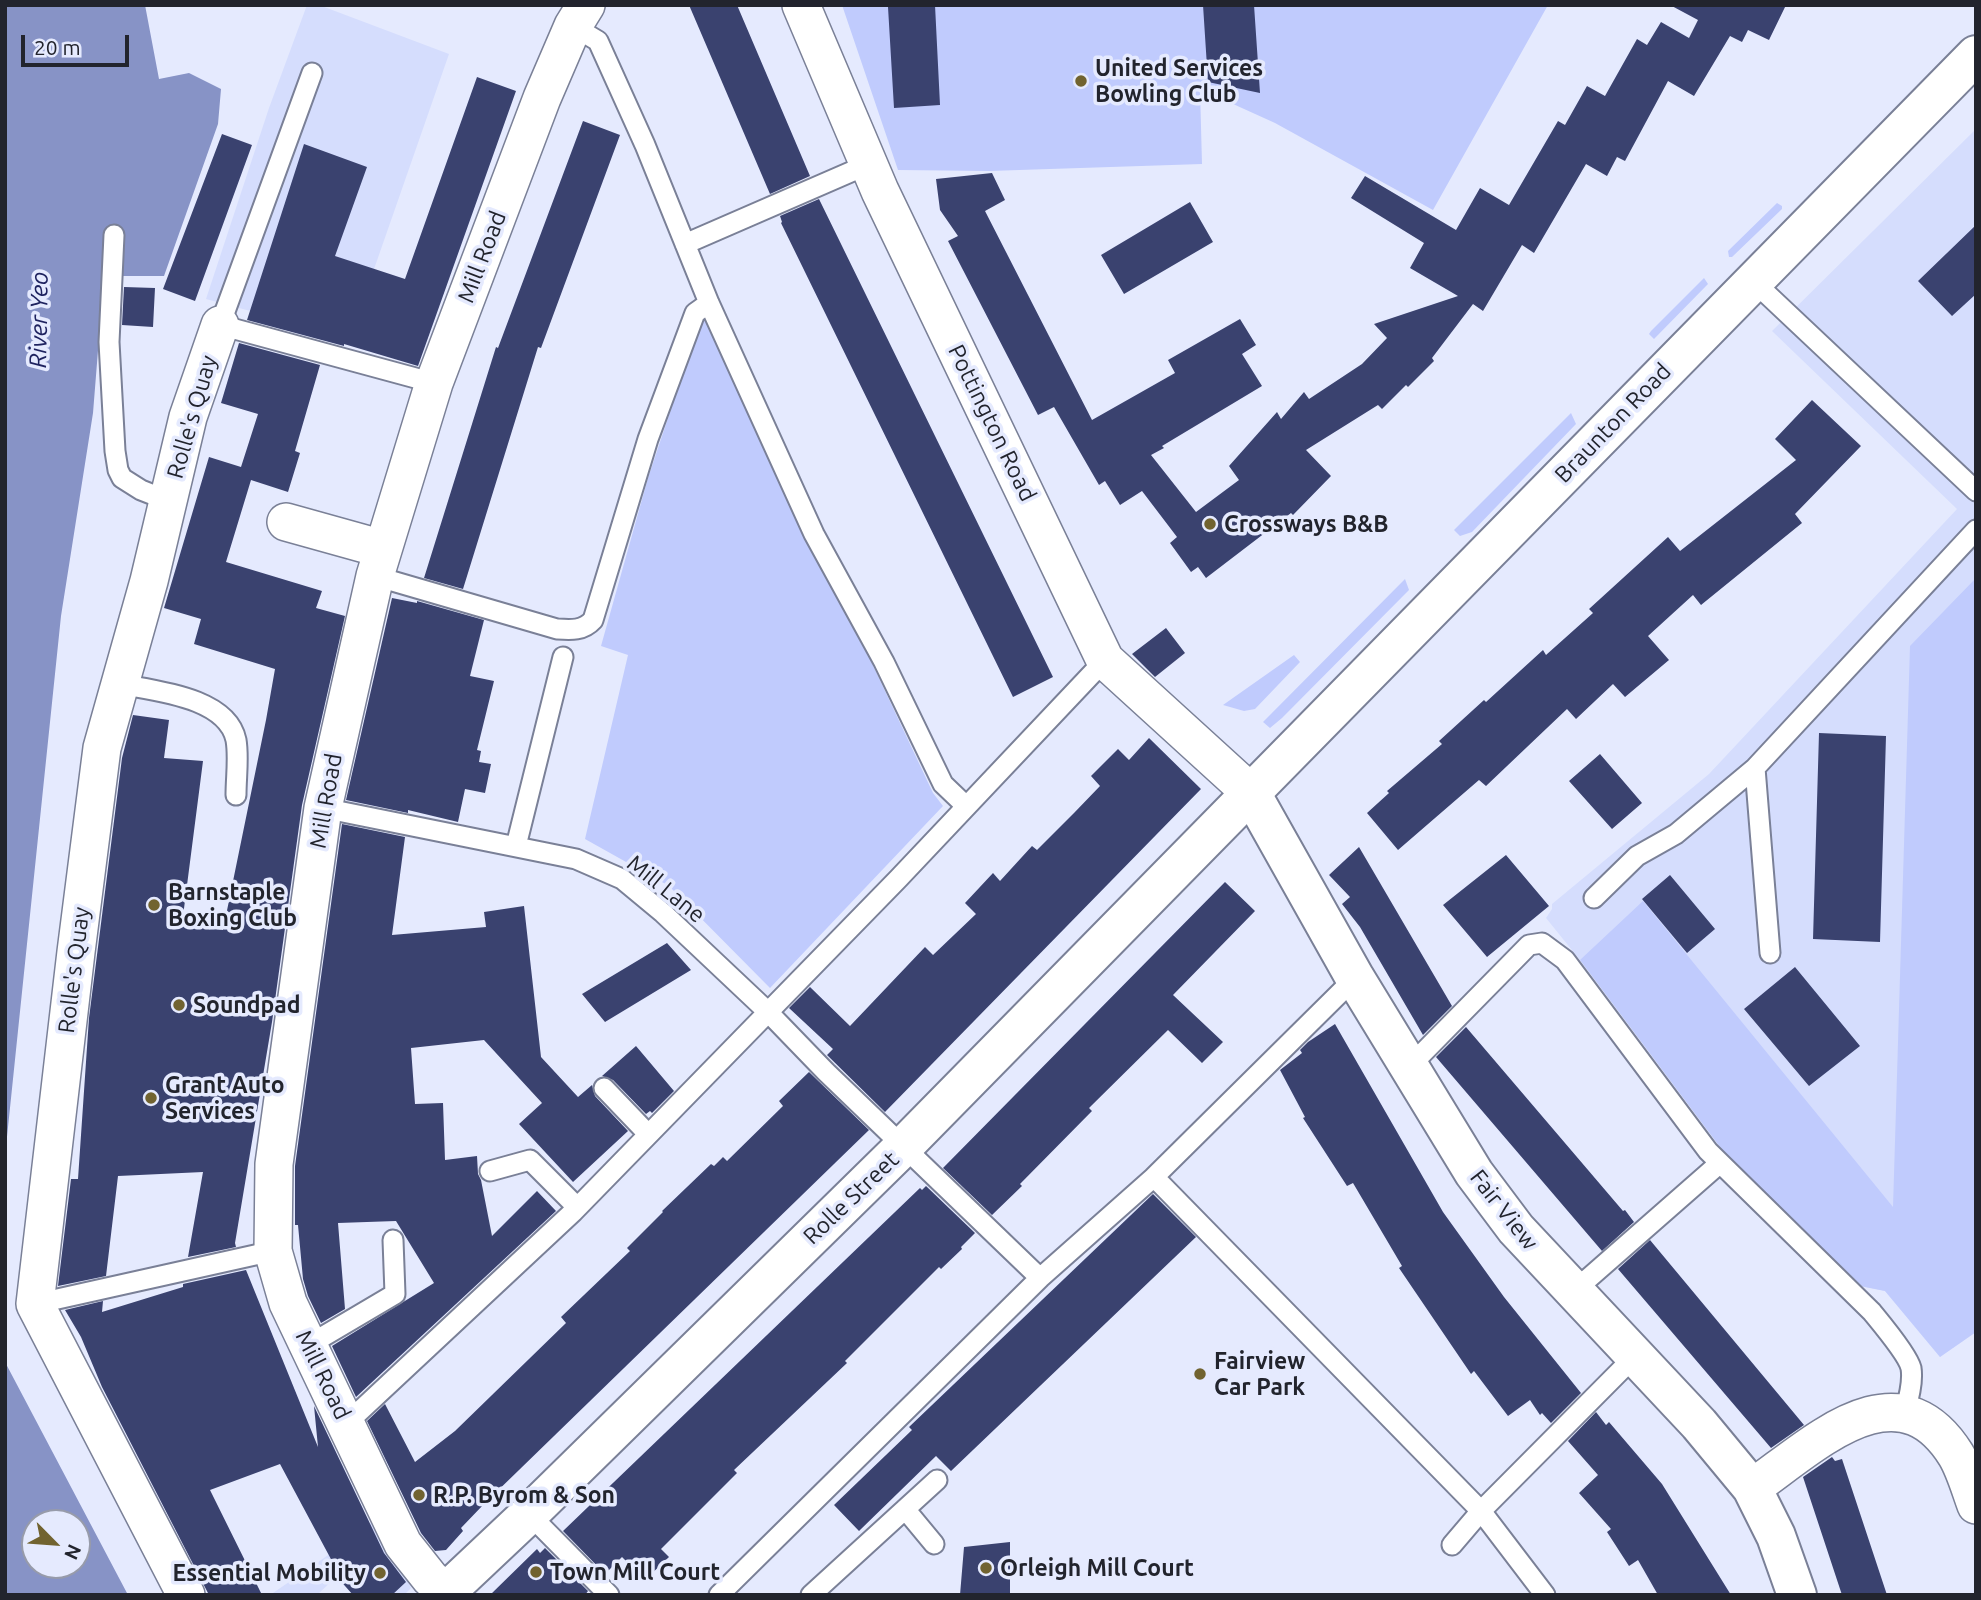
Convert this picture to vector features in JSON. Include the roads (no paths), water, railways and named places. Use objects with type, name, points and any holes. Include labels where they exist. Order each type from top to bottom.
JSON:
[{"type":"main road","name":"Braunton Road","points":[[1251,793],[1752,280],[1976,55]]},
{"type":"main road","name":"Fair View","points":[[1251,793],[1355,978],[1474,1173],[1516,1229],[1699,1424],[1752,1488],[1776,1536],[1797,1595]]},
{"type":"main road","name":"Rolle Street","points":[[444,1594],[903,1147],[1251,793]]},
{"type":"street","name":"Pottington Road","points":[[801,5],[869,164],[1105,660],[1251,793]]},
{"type":"street","name":"Mill Road","points":[[444,1594],[403,1544],[288,1303],[273,1251],[274,1164],[323,807],[379,563],[434,383],[542,98],[580,16]]},
{"type":"street","name":"Rolle's Quay","points":[[35,1304],[102,748],[149,581],[188,417],[220,325]]},
{"type":"street","points":[[286,522],[379,563]]},
{"type":"street","points":[[35,1304],[186,1595]]},
{"type":"street","points":[[1752,1488],[1848,1423],[1875,1412],[1903,1413],[1931,1426],[1944,1439],[1958,1458],[1976,1505]]},
{"type":"lane","points":[[580,16],[598,41],[645,145],[709,303],[814,534],[884,662],[943,784],[966,806]]},
{"type":"lane","points":[[312,73],[220,325],[434,383]]},
{"type":"lane","points":[[685,244],[869,164]]},
{"type":"lane","points":[[114,235],[110,342],[118,470],[122,478],[141,490],[169,501]]},
{"type":"lane","points":[[1752,280],[1976,491]]},
{"type":"lane","points":[[379,563],[557,629],[576,630],[587,626],[593,620],[648,439],[695,313],[709,303]]},
{"type":"lane","points":[[1594,898],[1637,856],[1676,834],[1755,768],[1976,530]]},
{"type":"lane","points":[[516,846],[563,657]]},
{"type":"lane","points":[[347,1423],[578,1207],[1105,660]]},
{"type":"lane","points":[[120,684],[186,697],[216,712],[229,723],[236,741],[236,795]]},
{"type":"lane","points":[[1755,768],[1770,953]]},
{"type":"lane","name":"Mill Lane","points":[[323,807],[576,859],[622,879],[768,1012],[1040,1279]]},
{"type":"lane","points":[[1409,1067],[1529,945],[1542,943],[1565,960],[1720,1163],[1872,1312],[1891,1336],[1911,1367],[1907,1406],[1903,1413]]},
{"type":"lane","points":[[719,1595],[1040,1279],[1154,1177],[1355,978]]},
{"type":"lane","points":[[604,1088],[648,1135]]},
{"type":"lane","points":[[491,1171],[530,1160],[578,1207]]},
{"type":"lane","points":[[1574,1291],[1720,1163]]},
{"type":"lane","points":[[1154,1177],[1481,1511],[1545,1595]]},
{"type":"lane","points":[[307,1346],[395,1294],[393,1240]]},
{"type":"lane","points":[[35,1304],[273,1251]]},
{"type":"lane","points":[[1452,1545],[1481,1511],[1635,1356]]},
{"type":"lane","points":[[811,1595],[937,1480]]},
{"type":"lane","points":[[905,1509],[934,1544]]},
{"type":"lane","points":[[529,1514],[609,1595]]},
{"type":"water","name":"River Yeo","points":[[5,5],[145,5],[159,79],[189,73],[221,89],[218,124],[164,276],[121,276],[101,313],[93,413],[61,616],[5,1156]]},
{"type":"water","points":[[5,1362],[83,1509],[21,1509],[21,1579],[91,1579],[91,1525],[128,1595],[6,1595]]},
{"type":"place","name":"United Services Bowling Club","points":[[1081,81]]},
{"type":"place","name":"Crossways B&B","points":[[1210,524]]},
{"type":"place","name":"Barnstaple Boxing Club","points":[[154,905]]},
{"type":"place","name":"Soundpad","points":[[179,1005]]},
{"type":"place","name":"Grant Auto Services","points":[[151,1098]]},
{"type":"place","name":"Fairview Car Park","points":[[1200,1374]]},
{"type":"place","name":"R.P. Byrom & Son","points":[[419,1495]]},
{"type":"place","name":"Orleigh Mill Court","points":[[986,1568]]},
{"type":"place","name":"Town Mill Court","points":[[536,1572]]},
{"type":"place","name":"Essential Mobility","points":[[380,1573]]}]
